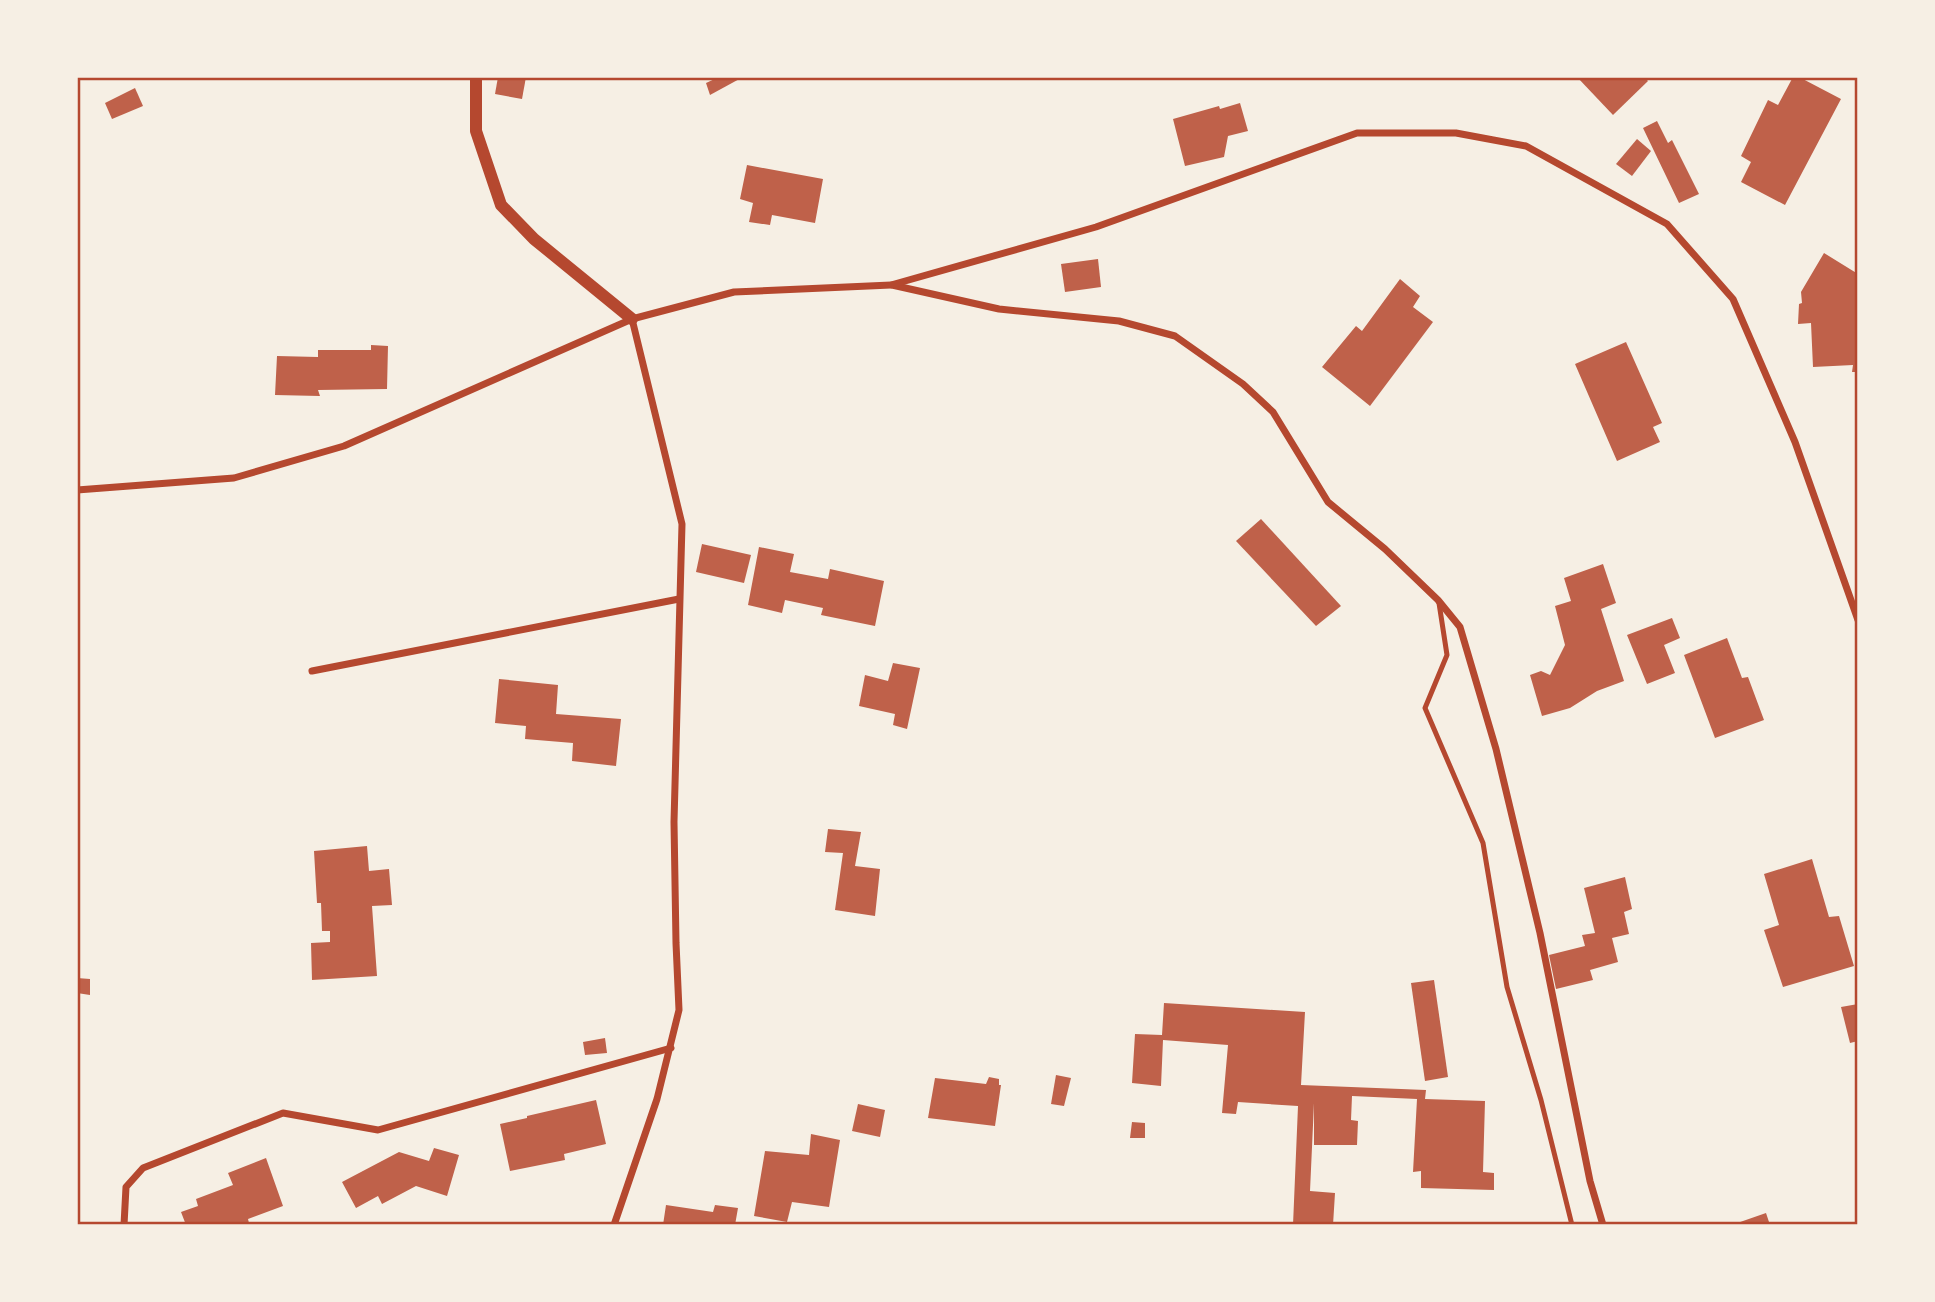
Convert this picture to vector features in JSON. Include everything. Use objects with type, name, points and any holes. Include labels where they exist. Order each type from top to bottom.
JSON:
[{"type":"street","points":[[476,77],[476,131],[501,205],[534,239],[632,319],[682,524],[674,822],[679,1010],[657,1100],[614,1225]]},
{"type":"street","points":[[77,490],[234,478],[344,446],[632,319],[734,292],[891,285],[1096,227],[1357,133],[1456,133],[1526,146],[1667,224],[1734,299],[1795,442],[1858,620]]},
{"type":"street","points":[[891,285],[999,309],[1119,321],[1175,336],[1243,384],[1273,412],[1328,502],[1385,549],[1438,600],[1460,627],[1496,749],[1540,933],[1590,1181],[1603,1225]]},
{"type":"street","points":[[312,671],[679,599]]},
{"type":"street","points":[[124,1225],[126,1187],[143,1168],[283,1113],[378,1130],[671,1048]]},
{"type":"lane","points":[[1438,600],[1447,655],[1425,708],[1483,843],[1507,987],[1541,1100],[1572,1225]]},
{"type":"building","points":[[498,77],[526,77],[522,99],[495,94]]},
{"type":"building","points":[[719,77],[743,77],[710,95],[706,83]]},
{"type":"building","points":[[1577,77],[1644,77],[1648,81],[1613,115]]},
{"type":"building","points":[[1793,77],[1799,77],[1841,99],[1785,205],[1741,182],[1751,162],[1741,156],[1768,100],[1778,105]]},
{"type":"building","points":[[135,88],[143,106],[112,119],[105,103]]},
{"type":"building","points":[[1240,103],[1248,131],[1228,136],[1224,157],[1185,166],[1173,119]]},
{"type":"building","points":[[1657,121],[1668,143],[1672,140],[1699,194],[1679,203],[1643,128]]},
{"type":"building","points":[[1637,139],[1651,151],[1632,176],[1616,164]]},
{"type":"building","points":[[747,165],[823,179],[815,223],[772,215],[770,225],[749,222],[753,203],[740,199]]},
{"type":"building","points":[[1824,253],[1858,274],[1858,372],[1852,372],[1853,365],[1813,367],[1811,323],[1798,324],[1801,292]]},
{"type":"building","points":[[1098,259],[1101,287],[1065,292],[1061,264]]},
{"type":"building","points":[[1400,279],[1420,296],[1413,307],[1433,322],[1370,406],[1322,367],[1356,326],[1362,331]]},
{"type":"building","points":[[1626,342],[1662,423],[1653,427],[1660,442],[1617,461],[1575,364]]},
{"type":"building","points":[[371,345],[388,346],[387,389],[318,390],[320,396],[275,395],[277,356],[318,357],[318,350],[371,350]]},
{"type":"building","points":[[1261,519],[1341,606],[1316,626],[1236,541]]},
{"type":"building","points":[[702,544],[751,555],[744,583],[696,572]]},
{"type":"building","points":[[759,547],[794,554],[790,572],[828,579],[830,569],[884,581],[875,626],[821,615],[823,608],[785,600],[782,613],[748,605]]},
{"type":"building","points":[[1603,564],[1616,603],[1601,609],[1624,681],[1597,691],[1570,708],[1542,716],[1530,675],[1541,671],[1550,675],[1565,645],[1555,606],[1571,601],[1564,578]]},
{"type":"building","points":[[1672,618],[1680,638],[1664,645],[1675,673],[1647,684],[1627,635]]},
{"type":"building","points":[[1727,638],[1742,678],[1748,677],[1764,720],[1715,738],[1684,655]]},
{"type":"building","points":[[893,663],[920,668],[907,729],[893,725],[895,714],[859,706],[865,675],[888,681]]},
{"type":"building","points":[[499,679],[558,685],[556,714],[621,719],[616,766],[572,761],[573,743],[525,739],[526,726],[495,723]]},
{"type":"building","points":[[828,829],[861,832],[855,866],[880,869],[875,916],[835,910],[843,853],[825,852]]},
{"type":"building","points":[[367,846],[369,871],[389,869],[392,905],[372,906],[377,976],[312,980],[311,943],[330,942],[330,931],[322,931],[321,903],[317,903],[314,851]]},
{"type":"building","points":[[1812,859],[1829,917],[1839,916],[1854,966],[1783,987],[1764,930],[1779,925],[1764,874]]},
{"type":"building","points":[[1625,877],[1632,909],[1624,912],[1629,934],[1612,938],[1618,962],[1590,970],[1593,980],[1556,989],[1549,955],[1585,946],[1582,935],[1595,933],[1584,888]]},
{"type":"building","points":[[77,978],[90,979],[90,995],[77,993]]},
{"type":"building","points":[[1434,980],[1448,1077],[1425,1081],[1411,983]]},
{"type":"building","points":[[1164,1003],[1305,1012],[1301,1085],[1426,1090],[1425,1099],[1485,1101],[1483,1172],[1494,1173],[1494,1190],[1421,1188],[1421,1171],[1413,1172],[1417,1099],[1352,1096],[1351,1120],[1358,1121],[1357,1145],[1314,1145],[1314,1103],[1310,1191],[1335,1193],[1333,1225],[1293,1225],[1298,1106],[1238,1102],[1236,1114],[1222,1113],[1228,1045],[1163,1040],[1161,1086],[1132,1083],[1135,1034],[1162,1035]]},
{"type":"building","points":[[1858,1004],[1858,1041],[1850,1043],[1841,1007]]},
{"type":"building","points":[[605,1038],[607,1053],[585,1055],[583,1042]]},
{"type":"building","points":[[1056,1075],[1071,1078],[1064,1106],[1051,1104]]},
{"type":"building","points":[[989,1077],[999,1079],[1001,1085],[995,1126],[928,1118],[935,1078],[986,1084]]},
{"type":"building","points":[[596,1100],[606,1144],[564,1154],[565,1160],[510,1171],[500,1124]]},
{"type":"building","points":[[858,1104],[885,1110],[880,1137],[852,1131]]},
{"type":"building","points":[[1132,1122],[1145,1123],[1145,1138],[1130,1138]]},
{"type":"building","points":[[811,1134],[840,1140],[829,1207],[792,1202],[787,1222],[754,1216],[765,1151],[809,1155]]},
{"type":"building","points":[[434,1148],[459,1155],[447,1196],[416,1186],[382,1204],[378,1196],[356,1208],[342,1182],[399,1152],[429,1161]]},
{"type":"building","points":[[266,1158],[283,1206],[248,1219],[249,1223],[243,1225],[186,1225],[181,1212],[198,1206],[196,1199],[233,1185],[228,1173]]},
{"type":"building","points":[[666,1205],[713,1212],[715,1205],[738,1208],[735,1225],[663,1225]]},
{"type":"building","points":[[1766,1213],[1770,1225],[1732,1225],[1743,1221]]}]
